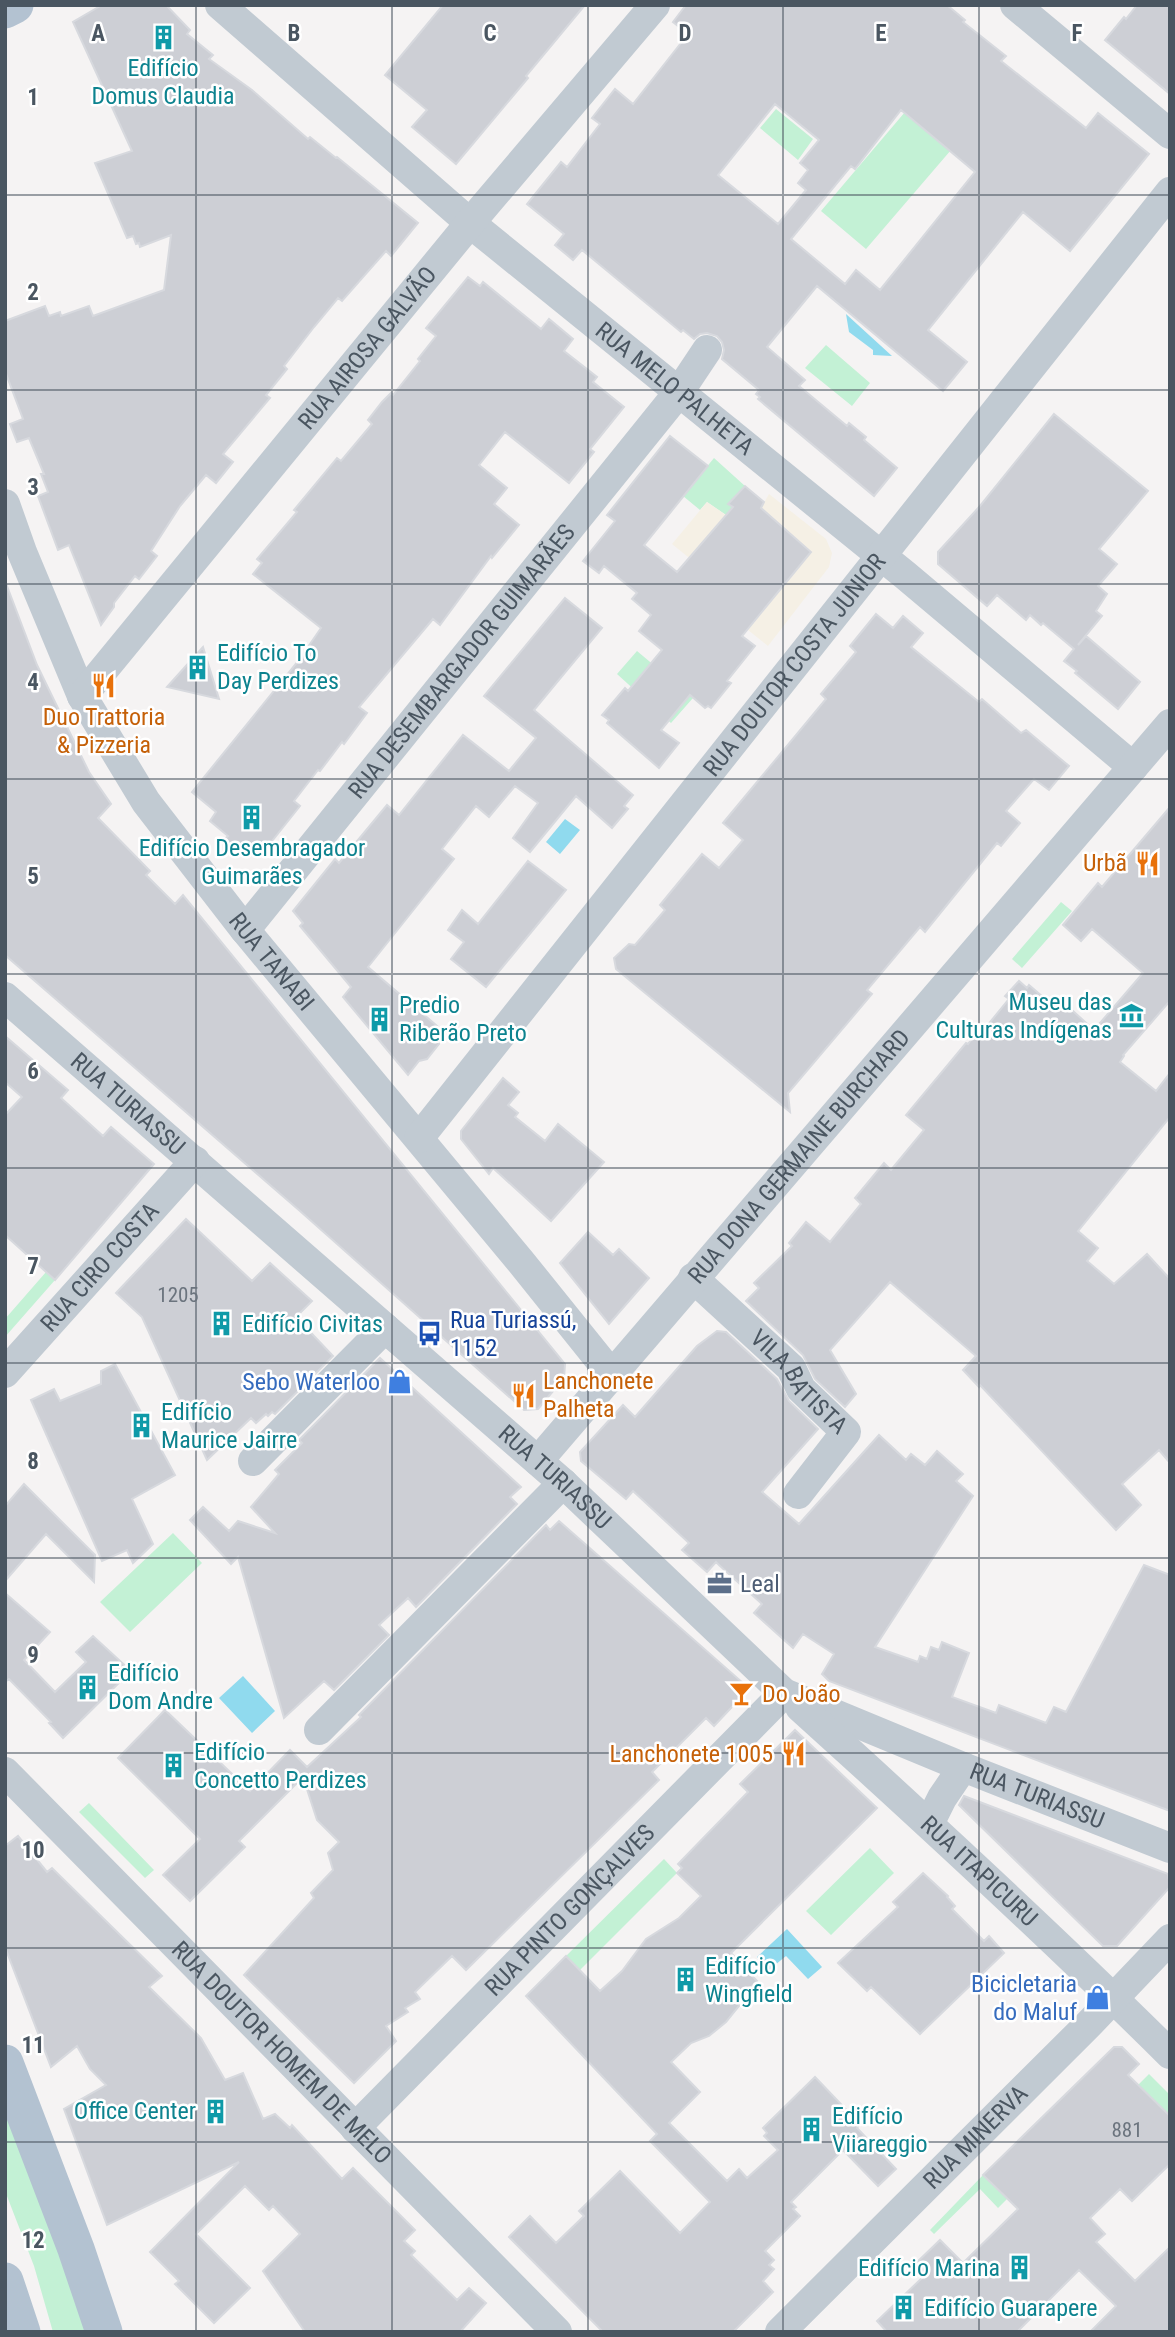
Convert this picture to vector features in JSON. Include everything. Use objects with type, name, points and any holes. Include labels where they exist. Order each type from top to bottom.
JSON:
[{"type":"main road","points":[[5,10],[15,5]]},
{"type":"main road","points":[[5,2063],[76,2249],[104,2332]]},
{"type":"main road","points":[[5,2281],[22,2332]]},
{"type":"street","name":"RUA MELO PALHETA","points":[[220,5],[470,223],[881,556],[1133,767]]},
{"type":"street","name":"RUA AIROSA GALVÃO","points":[[82,696],[470,223],[655,5]]},
{"type":"street","points":[[1014,5],[1170,134]]},
{"type":"street","name":"RUA DOUTOR COSTA JUNIOR","points":[[419,1138],[1170,192]]},
{"type":"street","name":"RUA DESEMBARGADOR GUIMARÃES","points":[[245,930],[596,511],[707,351]]},
{"type":"street","name":"RUA TANABI","points":[[5,503],[22,552],[82,696],[146,802],[245,930],[611,1374]]},
{"type":"street","name":"RUA DONA GERMAINE BURCHARD","points":[[538,1461],[1170,723]]},
{"type":"street","name":"RUA TURIASSU","points":[[5,997],[564,1483],[784,1693]]},
{"type":"street","name":"RUA CIRO COSTA","points":[[5,1373],[195,1161]]},
{"type":"street","name":"VILA BATISTA","points":[[693,1278],[792,1368],[801,1389],[846,1432],[797,1494]]},
{"type":"street","points":[[253,1461],[385,1328]]},
{"type":"street","points":[[319,1730],[564,1483]]},
{"type":"street","name":"RUA ITAPICURU","points":[[784,1693],[847,1732],[929,1824],[1170,2053]]},
{"type":"street","name":"RUA PINTO GONÇALVES","points":[[355,2128],[784,1693]]},
{"type":"street","name":"RUA TURIASSU","points":[[847,1732],[963,1767],[1170,1848]]},
{"type":"street","points":[[929,1824],[942,1798],[963,1767]]},
{"type":"street","name":"RUA DOUTOR HOMEM DE MELO","points":[[5,1772],[557,2332]]},
{"type":"street","name":"RUA MINERVA","points":[[780,2332],[1170,1939]]},
{"type":"green space","points":[[776,109],[813,139],[798,160],[760,128]]},
{"type":"green space","points":[[905,112],[951,150],[866,249],[821,211]]},
{"type":"green space","points":[[826,345],[870,383],[852,406],[805,368]]},
{"type":"green space","points":[[714,458],[745,486],[729,504],[733,507],[726,515],[707,502],[700,510],[683,496]]},
{"type":"green space","points":[[637,651],[693,698],[671,723],[617,674]]},
{"type":"green space","points":[[1061,902],[1072,911],[1022,968],[1012,959]]},
{"type":"green space","points":[[46,1272],[55,1280],[5,1337],[5,1319]]},
{"type":"green space","points":[[173,1533],[202,1563],[130,1632],[100,1602]]},
{"type":"green space","points":[[89,1803],[154,1870],[145,1878],[79,1812]]},
{"type":"green space","points":[[870,1848],[894,1873],[831,1935],[806,1911]]},
{"type":"green space","points":[[664,1859],[677,1873],[580,1970],[566,1956]]},
{"type":"green space","points":[[1149,2074],[1170,2095],[1170,2120],[1135,2088]]},
{"type":"green space","points":[[5,2085],[90,2332],[53,2332],[34,2266],[5,2191]]},
{"type":"green space","points":[[983,2175],[1007,2199],[998,2208],[980,2189],[934,2234],[930,2230]]},
{"type":"sand","points":[[769,494],[826,539],[832,553],[829,567],[768,646],[748,630],[811,552],[761,508]]},
{"type":"sand","points":[[707,502],[726,515],[701,544],[693,561],[672,544]]},
{"type":"water","points":[[846,314],[892,356],[873,355],[873,350],[849,332]]},
{"type":"water","points":[[565,819],[580,830],[560,854],[546,842]]},
{"type":"water","points":[[243,1676],[275,1711],[252,1733],[219,1698]]},
{"type":"water","points":[[787,1929],[822,1967],[808,1979],[786,1956],[769,1970],[757,1957]]},
{"type":"building","points":[[102,5],[166,5],[190,30],[187,34],[213,55],[209,59],[252,90],[308,139],[310,137],[337,157],[418,223],[391,256],[386,251],[342,301],[338,298],[314,327],[284,366],[287,369],[266,395],[270,398],[223,454],[233,462],[216,483],[206,475],[180,506],[151,551],[157,556],[139,579],[135,576],[101,625],[69,545],[58,550],[38,496],[48,492],[41,474],[44,474],[29,438],[17,442],[10,424],[23,419],[5,371],[5,321],[45,306],[49,316],[60,312],[61,316],[89,306],[93,316],[164,290],[171,235],[140,247],[133,236],[127,238],[95,163],[132,151],[73,22]]},
{"type":"building","points":[[443,5],[585,5],[456,164],[412,127],[427,110],[385,75]]},
{"type":"building","points":[[686,5],[947,5],[965,20],[963,22],[1006,56],[1001,61],[1086,128],[1098,113],[1149,154],[1070,251],[1023,212],[928,330],[967,362],[943,391],[817,286],[767,347],[805,380],[799,386],[847,426],[849,423],[866,437],[864,440],[897,468],[874,496],[758,399],[760,397],[756,394],[759,390],[722,359],[724,350],[717,336],[707,333],[694,339],[683,330],[681,332],[582,250],[573,260],[555,245],[564,234],[527,204],[561,162],[567,167],[600,124],[592,118],[615,89],[633,104],[688,34],[673,22]],"holes":[[[775,104],[819,140],[800,163],[808,170],[798,183],[806,190],[778,224],[718,175]],[[901,110],[975,172],[880,290],[856,270],[845,284],[791,239],[851,166],[855,169]]]},
{"type":"building","points":[[1137,5],[1170,5],[1170,94],[1105,40]]},
{"type":"building","points":[[468,277],[480,286],[483,282],[541,329],[549,319],[573,339],[564,351],[597,377],[593,382],[624,407],[590,449],[594,452],[569,483],[505,432],[479,465],[507,488],[494,504],[519,525],[492,558],[491,556],[440,625],[433,619],[359,707],[367,713],[294,801],[300,806],[260,856],[248,847],[243,854],[225,839],[228,836],[210,821],[216,812],[192,792],[299,660],[321,628],[253,574],[262,563],[257,559],[297,512],[294,510],[337,458],[341,461],[372,424],[368,420],[382,402],[391,393],[393,395],[420,361],[418,359],[436,336],[426,328]]},
{"type":"building","points":[[1054,414],[1148,491],[1099,549],[1117,564],[1098,586],[1107,594],[1096,611],[1102,616],[1078,645],[1086,636],[1140,682],[1118,709],[1064,661],[1074,649],[1043,623],[1041,625],[1030,615],[1026,620],[997,595],[987,606],[938,564],[938,552],[980,506]]},
{"type":"building","points":[[670,436],[708,466],[644,545],[677,572],[733,507],[728,504],[745,486],[764,502],[761,508],[811,552],[742,636],[755,646],[727,681],[731,683],[711,708],[705,708],[690,695],[661,730],[679,743],[659,768],[607,723],[609,720],[602,715],[625,688],[628,691],[662,650],[639,631],[651,615],[632,599],[637,593],[604,566],[599,573],[583,561],[615,521],[607,515]]},
{"type":"building","points":[[7,586],[37,665],[89,772],[111,804],[98,818],[150,871],[146,875],[175,904],[183,895],[565,1364],[564,1378],[538,1409],[524,1410],[5,955]]},
{"type":"building","points":[[565,598],[602,628],[534,710],[633,795],[624,806],[628,809],[612,828],[576,796],[530,852],[513,838],[538,803],[515,786],[489,817],[476,806],[442,849],[454,859],[368,967],[443,1031],[438,1036],[439,1044],[427,1059],[419,1061],[408,1075],[343,997],[351,987],[300,926],[303,923],[293,911],[335,859],[339,863],[387,805],[399,815],[463,735],[509,771],[536,738],[484,696]]},
{"type":"building","points":[[876,614],[893,628],[903,616],[923,633],[911,647],[979,702],[982,699],[1021,733],[1026,730],[1069,766],[1049,790],[1034,779],[1006,811],[1020,823],[1001,846],[997,843],[925,932],[920,927],[867,990],[872,994],[788,1093],[790,1112],[616,969],[614,958],[629,944],[635,945],[665,910],[660,905],[702,854],[719,868],[743,840],[723,823],[826,699],[821,694],[856,652],[850,646]]},
{"type":"building","name":"Edifício To Day Perdizes","points":[[203,647],[219,699],[167,687]]},
{"type":"building","points":[[1170,807],[1170,1001],[1123,1055],[1120,1062],[1156,1091],[1170,1073],[1170,1117],[1078,1231],[1098,1248],[1087,1261],[1114,1284],[1147,1254],[1170,1279],[1170,1463],[1159,1450],[1122,1484],[1141,1505],[1116,1530],[963,1370],[976,1356],[890,1282],[830,1350],[856,1394],[845,1407],[815,1379],[803,1355],[746,1301],[759,1288],[754,1283],[792,1246],[789,1243],[806,1222],[830,1242],[861,1204],[855,1198],[884,1163],[891,1170],[924,1130],[906,1115],[966,1043],[974,1036],[977,1038],[1009,999],[1005,996],[1019,981],[1027,988],[1029,985],[1057,1009],[1063,1002],[1094,1030],[1143,973],[1092,929],[1081,941],[1063,925],[1098,883],[1102,887]]},
{"type":"building","points":[[528,861],[566,890],[486,987],[451,959],[464,942],[448,930],[462,910],[478,924]]},
{"type":"building","points":[[5,1036],[68,1090],[61,1098],[103,1136],[111,1127],[154,1164],[55,1280],[5,1235],[5,1115],[22,1097],[5,1082]]},
{"type":"building","points":[[503,1078],[519,1092],[508,1105],[518,1113],[515,1117],[545,1141],[558,1124],[604,1162],[551,1221],[493,1168],[489,1174],[461,1139],[461,1131]]},
{"type":"building","points":[[186,1219],[252,1281],[270,1263],[312,1301],[296,1317],[333,1356],[275,1414],[266,1414],[256,1423],[251,1418],[207,1460],[142,1317],[116,1293]]},
{"type":"building","points":[[588,1232],[613,1255],[619,1249],[649,1278],[609,1324],[560,1263]]},
{"type":"building","points":[[717,1331],[726,1332],[777,1379],[789,1401],[818,1429],[762,1492],[799,1524],[879,1435],[906,1460],[911,1454],[925,1465],[937,1451],[963,1474],[956,1481],[973,1496],[875,1647],[918,1662],[920,1656],[927,1659],[931,1647],[939,1650],[942,1642],[969,1653],[952,1697],[996,1713],[999,1705],[1046,1723],[1054,1707],[1066,1712],[1144,1565],[1170,1575],[1170,1811],[829,1681],[822,1674],[834,1654],[803,1634],[793,1648],[754,1613],[762,1604],[716,1562],[707,1572],[682,1550],[689,1543],[633,1491],[626,1499],[581,1461],[580,1452],[623,1405],[635,1417],[697,1346]]},
{"type":"building","points":[[380,1358],[521,1487],[510,1497],[517,1504],[416,1607],[408,1598],[379,1625],[389,1635],[334,1690],[324,1681],[284,1718],[238,1557],[231,1564],[190,1520],[203,1507],[229,1531],[238,1521],[275,1533],[251,1507],[279,1474],[275,1470],[302,1443],[299,1440]]},
{"type":"building","points":[[115,1364],[175,1475],[132,1499],[153,1544],[133,1563],[127,1550],[102,1561],[31,1400],[54,1389],[60,1401],[101,1384],[101,1371]]},
{"type":"building","points":[[24,1484],[95,1555],[94,1582],[46,1534],[5,1581],[5,1506]]},
{"type":"building","points":[[559,1521],[743,1683],[747,1691],[714,1726],[706,1718],[652,1772],[659,1780],[466,1970],[452,1956],[415,1992],[420,1999],[405,2008],[408,2012],[386,2026],[396,2041],[354,2083],[244,1975],[314,1898],[311,1893],[333,1870],[328,1853],[339,1842],[317,1820],[303,1777],[239,1841],[245,1847],[190,1901],[163,1875],[200,1839],[118,1758],[165,1710],[250,1791],[290,1750],[307,1767],[361,1717],[359,1715],[546,1525],[550,1530]]},
{"type":"building","points":[[5,1593],[50,1632],[24,1660],[55,1692],[86,1662],[76,1652],[93,1636],[131,1671],[63,1738],[9,1679],[5,1682]]},
{"type":"building","points":[[795,1730],[877,1808],[731,1953],[757,1981],[726,2022],[709,2036],[691,2043],[671,2062],[700,2092],[669,2123],[727,2181],[739,2169],[747,2178],[778,2150],[764,2136],[767,2133],[763,2128],[815,2077],[860,2124],[857,2128],[896,2169],[878,2186],[843,2150],[791,2202],[796,2207],[793,2209],[800,2216],[765,2251],[774,2260],[769,2265],[774,2269],[763,2281],[773,2292],[733,2332],[603,2332],[509,2237],[530,2216],[556,2243],[584,2216],[579,2211],[620,2171],[680,2233],[710,2202],[650,2141],[657,2134],[526,1996],[566,1956],[600,1991],[622,1971],[646,1939],[679,1918],[701,1896],[677,1873],[682,1868],[678,1864],[748,1792],[740,1784]]},
{"type":"building","points":[[964,1796],[1168,1874],[1170,1887],[1117,1946],[1103,1946],[959,1805]]},
{"type":"building","points":[[18,1836],[47,1872],[52,1868],[162,1976],[149,1987],[201,2038],[225,2080],[243,2073],[263,2119],[275,2114],[290,2128],[292,2125],[342,2179],[353,2168],[415,2230],[404,2241],[415,2251],[411,2255],[457,2300],[469,2288],[486,2303],[460,2332],[305,2332],[263,2271],[300,2234],[273,2206],[269,2210],[245,2186],[196,2234],[250,2288],[214,2323],[175,2284],[179,2281],[150,2252],[239,2162],[107,2225],[64,2109],[106,2085],[90,2069],[77,2046],[51,2067],[5,1947],[5,1846]]},
{"type":"building","points":[[923,1873],[948,1896],[955,1906],[952,1909],[984,1941],[989,1936],[1004,1953],[920,2034],[871,1987],[867,1991],[838,1963],[898,1907],[893,1902]]},
{"type":"building","points":[[1114,2047],[1122,2047],[1139,2064],[1128,2075],[1170,2116],[1170,2164],[1132,2201],[1120,2189],[1090,2218],[1105,2234],[1096,2242],[1135,2281],[1170,2247],[1170,2332],[1090,2332],[1116,2306],[1079,2270],[1017,2332],[887,2332],[877,2321],[923,2277],[912,2267],[940,2240],[963,2263],[1018,2209],[983,2175]]},
{"type":"place","name":"Edifício Domus Claudia","points":[[163,37]]},
{"type":"place","name":"Edifício To Day Perdizes","points":[[197,667]]},
{"type":"place","name":"Duo Trattoria & Pizzeria","points":[[104,686]]},
{"type":"place","name":"Edifício Desembragador Guimarães","points":[[252,817]]},
{"type":"place","name":"Urbã","points":[[1147,863]]},
{"type":"place","name":"Museu das Culturas Indígenas","points":[[1132,1016]]},
{"type":"place","name":"Predio Riberão Preto","points":[[379,1019]]},
{"type":"place","name":"Edifício Civitas","points":[[222,1324]]},
{"type":"place","name":"Rua Turiassú, 1152","points":[[430,1334]]},
{"type":"place","name":"Sebo Waterloo","points":[[400,1382]]},
{"type":"place","name":"Lanchonete Palheta","points":[[523,1395]]},
{"type":"place","name":"Edifício Maurice Jairre","points":[[141,1426]]},
{"type":"place","name":"Leal","points":[[720,1584]]},
{"type":"place","name":"Edifício Dom Andre","points":[[88,1687]]},
{"type":"place","name":"Do João","points":[[742,1694]]},
{"type":"place","name":"Lanchonete 1005","points":[[793,1754]]},
{"type":"place","name":"Edifício Concetto Perdizes","points":[[174,1766]]},
{"type":"place","name":"Edifício Wingfield","points":[[685,1980]]},
{"type":"place","name":"Bicicletaria do Maluf","points":[[1097,1998]]},
{"type":"place","name":"Office Center","points":[[216,2111]]},
{"type":"place","name":"Edifício Viiareggio","points":[[812,2130]]},
{"type":"place","name":"Edifício Marina","points":[[1020,2268]]},
{"type":"place","name":"Edifício Guarapere","points":[[904,2308]]}]
